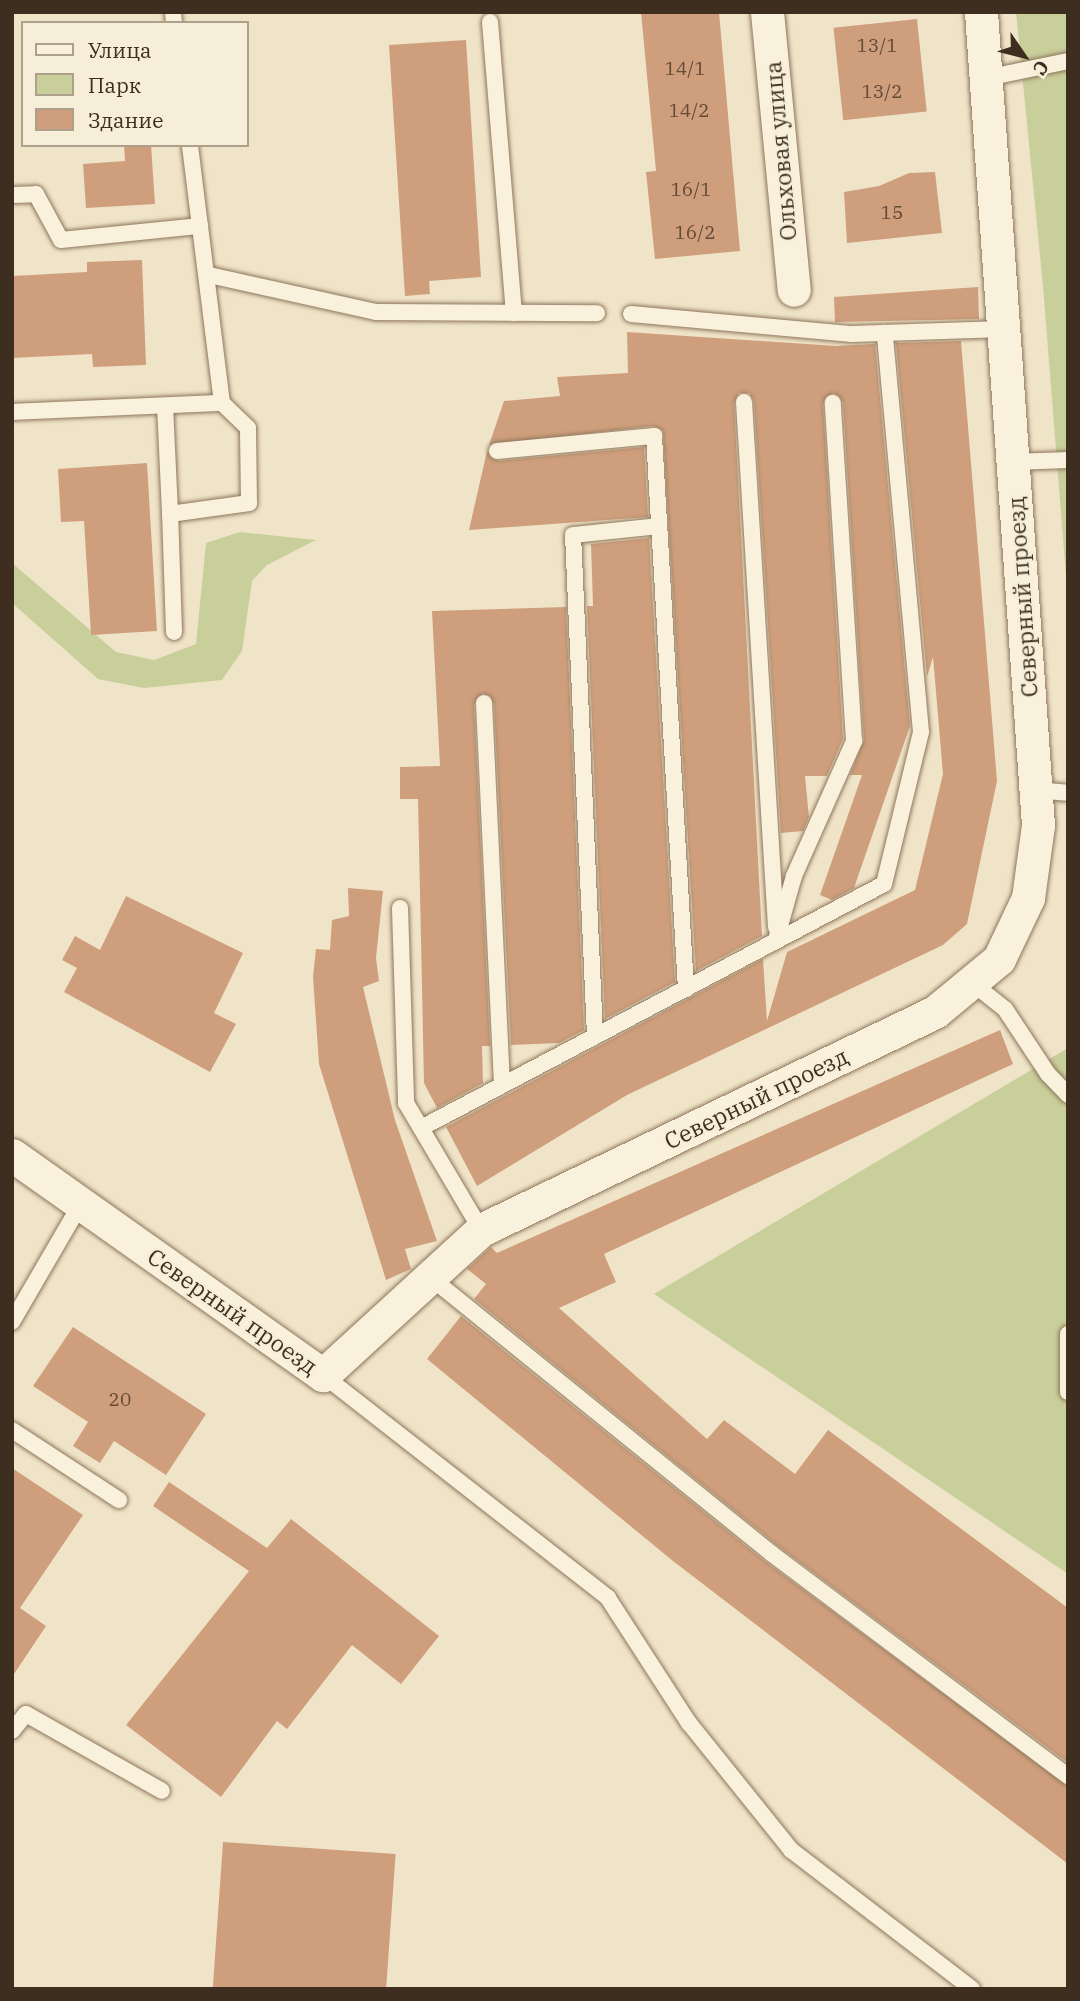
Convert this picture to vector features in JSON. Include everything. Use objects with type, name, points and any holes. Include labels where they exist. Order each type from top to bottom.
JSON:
[{"type":"street","name":"Ольховая улица","points":[[767,12],[794,290]]},
{"type":"street","name":"Северный проезд","points":[[12,1155],[323,1375],[481,1230],[935,1012],[999,959],[1028,898],[1038,825],[1051,791],[1013,462],[981,12]]},
{"type":"lane","points":[[490,22],[514,313]]},
{"type":"lane","points":[[986,78],[1068,61]]},
{"type":"lane","points":[[170,514],[249,503],[248,428],[222,403],[209,275],[190,147]]},
{"type":"lane","points":[[12,195],[36,194],[61,240],[200,226]]},
{"type":"lane","points":[[209,275],[376,312],[597,313]]},
{"type":"lane","points":[[631,314],[852,334],[886,333],[1004,339]]},
{"type":"lane","points":[[421,1128],[884,884],[921,732],[886,333]]},
{"type":"lane","points":[[744,402],[776,940]]},
{"type":"lane","points":[[12,412],[222,403]]},
{"type":"lane","points":[[776,940],[794,876],[854,741],[833,403]]},
{"type":"lane","points":[[165,406],[174,632]]},
{"type":"lane","points":[[497,451],[654,436],[685,989]]},
{"type":"lane","points":[[1013,462],[1068,460]]},
{"type":"lane","points":[[594,1036],[573,535],[659,526]]},
{"type":"lane","points":[[484,703],[502,1085]]},
{"type":"lane","points":[[400,908],[407,1103],[481,1230]]},
{"type":"lane","points":[[971,982],[1005,1009],[1048,1074],[1068,1095]]},
{"type":"lane","points":[[12,1322],[80,1205]]},
{"type":"lane","points":[[430,1277],[772,1553],[1068,1776]]},
{"type":"lane","points":[[1068,1334],[1068,1392]]},
{"type":"lane","points":[[323,1375],[608,1598],[689,1723],[791,1850],[972,1989]]},
{"type":"lane","points":[[12,1430],[118,1500]]},
{"type":"lane","points":[[12,1731],[26,1713],[162,1791]]},
{"type":"green space","points":[[1016,12],[1068,12],[1068,602],[1043,286]]},
{"type":"green space","points":[[240,532],[316,540],[267,565],[252,581],[242,651],[222,680],[144,688],[98,679],[12,603],[12,563],[116,652],[154,660],[196,644],[206,543]]},
{"type":"green space","points":[[1068,1048],[1068,1574],[654,1294]]},
{"type":"building","points":[[641,12],[719,12],[740,251],[655,259],[646,172],[656,171]]},
{"type":"building","points":[[917,19],[927,111],[843,120],[833,28]]},
{"type":"building","points":[[466,40],[481,277],[429,281],[430,294],[405,296],[389,45]]},
{"type":"building","points":[[124,147],[151,147],[155,204],[86,208],[83,164],[125,161]]},
{"type":"building","points":[[935,172],[942,233],[847,243],[844,192],[879,186],[909,173]]},
{"type":"building","points":[[142,260],[146,365],[93,367],[92,354],[12,358],[12,276],[87,272],[87,262]]},
{"type":"building","points":[[978,287],[979,319],[835,322],[834,297]]},
{"type":"building","points":[[627,332],[836,346],[875,344],[910,726],[854,888],[832,900],[820,895],[862,775],[850,775],[864,740],[843,402],[833,393],[823,404],[843,739],[827,776],[805,776],[809,817],[803,831],[781,833],[754,401],[749,393],[739,393],[734,403],[762,936],[696,971],[663,431],[653,426],[489,445],[504,401],[560,396],[557,377],[628,373]]},
{"type":"building","points":[[961,341],[997,781],[967,924],[943,945],[627,1095],[477,1186],[446,1127],[763,959],[767,1021],[787,952],[915,890],[943,774],[933,657],[927,677],[896,343]]},
{"type":"building","points":[[644,447],[648,517],[469,530],[487,451],[498,461]]},
{"type":"building","points":[[147,463],[157,631],[91,635],[84,521],[61,522],[58,469]]},
{"type":"building","points":[[649,538],[675,982],[605,1019],[587,606],[593,606],[591,544]]},
{"type":"building","points":[[566,607],[584,1030],[559,1043],[511,1045],[494,703],[483,693],[474,704],[490,1046],[482,1046],[483,1083],[437,1108],[424,1083],[418,799],[400,799],[400,767],[440,766],[432,611]]},
{"type":"building","points":[[348,888],[383,891],[376,958],[379,981],[363,987],[395,1120],[437,1241],[405,1249],[411,1269],[386,1280],[319,1064],[313,977],[316,949],[330,950],[332,920],[349,916]]},
{"type":"building","points":[[126,896],[243,953],[214,1013],[236,1024],[210,1072],[64,992],[77,968],[62,960],[75,936],[100,950]]},
{"type":"building","points":[[1000,1030],[1013,1064],[604,1254],[616,1282],[559,1308],[707,1439],[724,1420],[795,1474],[828,1430],[1068,1608],[1068,1763],[778,1546],[474,1299],[486,1284],[467,1269],[491,1247],[497,1253]]},
{"type":"building","points":[[461,1316],[766,1562],[1068,1786],[1068,1864],[673,1561],[427,1359]]},
{"type":"building","points":[[73,1327],[206,1414],[166,1475],[114,1441],[100,1463],[73,1446],[88,1422],[33,1386]]},
{"type":"building","points":[[12,1468],[83,1515],[20,1608],[46,1626],[12,1677]]},
{"type":"building","points":[[169,1482],[267,1548],[291,1519],[439,1636],[401,1684],[352,1645],[287,1729],[277,1721],[221,1797],[126,1725],[249,1571],[153,1506]]},
{"type":"building","points":[[223,1842],[396,1854],[386,1989],[213,1989]]}]
